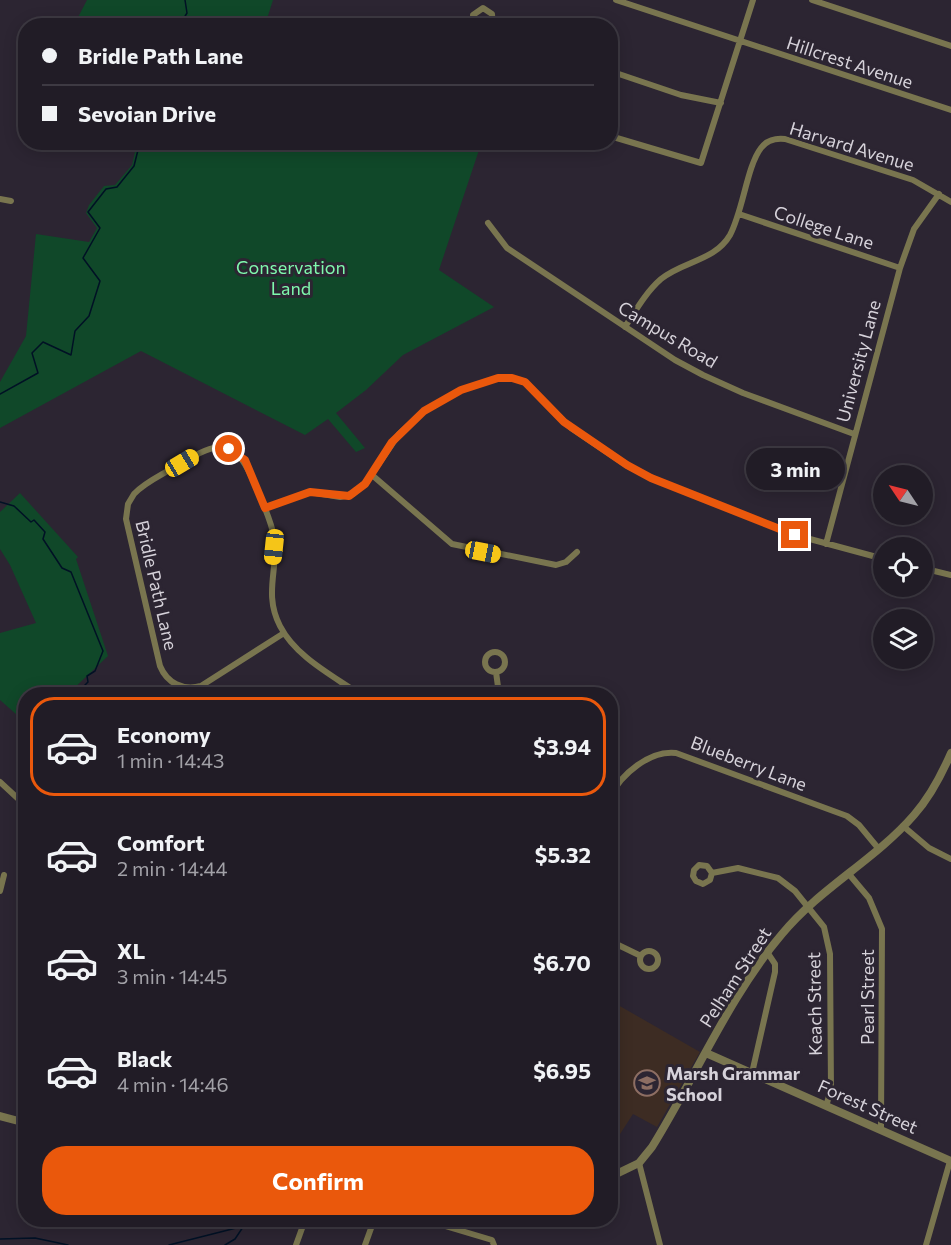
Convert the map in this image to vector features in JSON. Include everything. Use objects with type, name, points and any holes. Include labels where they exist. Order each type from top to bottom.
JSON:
[{"type":"street","name":"Hillcrest Avenue","points":[[616,0],[951,110]]},
{"type":"street","points":[[618,138],[701,164],[753,0]]},
{"type":"street","points":[[812,0],[951,46]]},
{"type":"street","points":[[473,18],[473,15],[483,8],[492,14],[492,18]]},
{"type":"street","points":[[618,74],[681,95],[721,103]]},
{"type":"street","name":"Harvard Avenue","points":[[625,327],[644,298],[662,279],[718,249],[728,237],[739,214],[759,150],[765,144],[777,139],[790,140],[913,180],[951,202]]},
{"type":"street","name":"University Lane","points":[[826,544],[900,268],[914,229],[939,194]]},
{"type":"street","points":[[0,199],[11,201]]},
{"type":"street","name":"College Lane","points":[[739,214],[900,268]]},
{"type":"street","name":"Campus Road","points":[[488,223],[507,248],[675,360],[743,393],[854,434]]},
{"type":"street","points":[[265,508],[310,492],[349,496],[360,489],[372,475],[399,434],[433,405],[470,387],[498,378],[512,378],[525,382],[571,428],[637,471],[795,535],[873,556]]},
{"type":"street","name":"Bridle Path Lane","points":[[184,687],[172,682],[160,666],[126,515],[129,500],[140,488],[201,451],[215,447],[234,451],[245,460],[265,508],[274,540],[270,583],[272,601],[276,618],[284,633],[304,655],[349,687]]},
{"type":"street","points":[[372,475],[440,536],[456,546],[556,565],[566,562],[577,552]]},
{"type":"street","points":[[933,571],[951,575]]},
{"type":"street","name":"Bridle Path Lane","points":[[194,687],[201,686],[284,633]]},
{"type":"street","points":[[496,672],[498,687]]},
{"type":"street","name":"Blueberry Lane","points":[[618,785],[623,777],[649,759],[660,753],[676,753],[847,816],[860,825],[878,848]]},
{"type":"street","name":"Pelham Street","points":[[618,1173],[639,1163],[657,1139],[767,952],[785,930],[809,907],[903,826],[931,792],[951,753]]},
{"type":"street","points":[[0,782],[18,799]]},
{"type":"street","points":[[903,826],[929,848],[951,859]]},
{"type":"street","name":"Keach Street","points":[[712,873],[738,868],[773,876],[792,887],[824,927],[830,954],[831,1090],[826,1106]]},
{"type":"street","name":"Pearl Street","points":[[848,873],[868,898],[882,929],[881,1130]]},
{"type":"street","points":[[0,891],[4,875]]},
{"type":"street","points":[[618,945],[641,956]]},
{"type":"street","points":[[752,1073],[776,968],[767,952]]},
{"type":"street","name":"Forest Street","points":[[706,1053],[950,1161]]},
{"type":"street","points":[[0,1116],[18,1121]]},
{"type":"street","points":[[926,1245],[950,1161]]},
{"type":"street","points":[[639,1163],[660,1245]]},
{"type":"street","points":[[296,1245],[302,1227]]},
{"type":"street","points":[[365,1245],[371,1227]]},
{"type":"street","points":[[448,1227],[492,1240],[494,1245]]},
{"type":"shaded area","name":"Marsh Grammar School","points":[[618,1005],[700,1052],[657,1127],[633,1114],[618,1137]]},
{"type":"green space","points":[[87,0],[273,0],[267,18],[78,18]]},
{"type":"green space","name":"Conservation Land","points":[[135,150],[479,150],[439,270],[494,307],[403,355],[366,390],[336,413],[365,448],[356,452],[328,419],[305,435],[141,351],[0,428],[0,382],[26,336],[36,234],[89,242],[97,228],[86,213],[89,205],[104,186],[115,185],[132,165]]},
{"type":"green space","points":[[20,493],[78,557],[76,559],[108,656],[75,687],[18,687],[18,716],[0,700],[0,633],[36,623],[10,565],[0,549],[0,512]]},
{"type":"waterway","points":[[184,18],[187,13],[185,0]]},
{"type":"waterway","points":[[0,394],[38,373],[32,353],[43,342],[71,355],[75,331],[89,316],[100,281],[83,258],[100,228],[88,212],[106,189],[117,187],[134,166],[138,150]]},
{"type":"waterway","points":[[0,502],[14,506],[31,522],[34,520],[45,532],[43,539],[62,568],[71,572],[103,651],[95,671],[87,676],[88,682],[83,687]]},
{"type":"waterway","points":[[169,1245],[240,1227]]},
{"type":"waterway","points":[[225,1245],[235,1239],[243,1227]]},
{"type":"waterway","points":[[0,1239],[35,1238],[68,1245]]},
{"type":"place","name":"Marsh Grammar School","points":[[647,1083]]},
{"type":"route","points":[[229,449],[238,453],[245,460],[265,508],[310,492],[340,497],[349,496],[365,484],[392,442],[424,411],[461,390],[498,378],[512,378],[525,382],[564,422],[627,465],[651,478],[795,535]]}]
